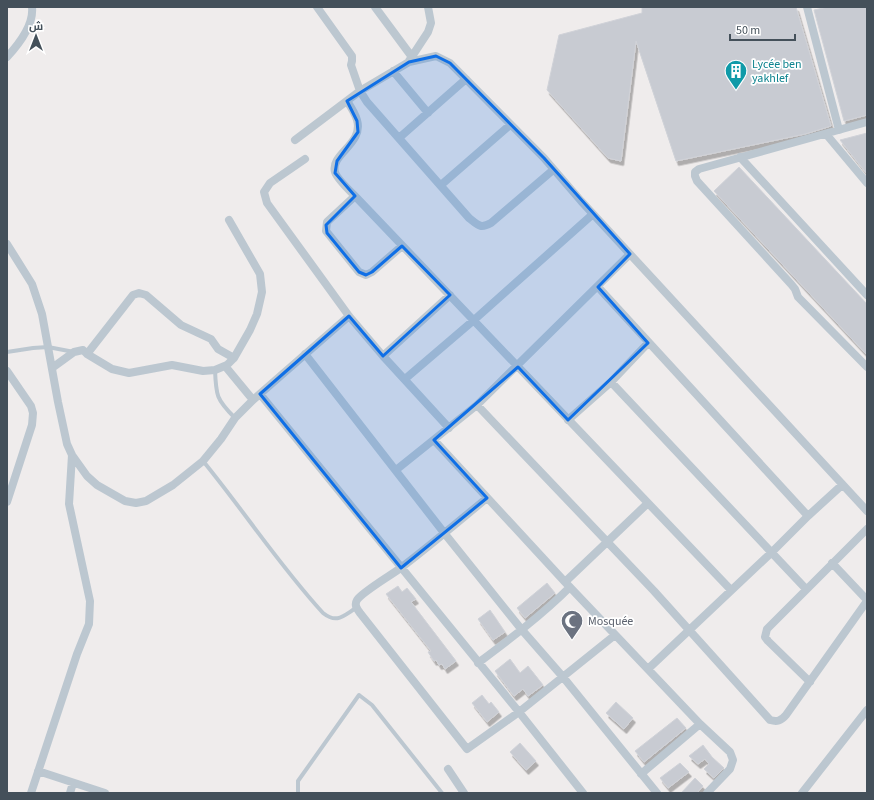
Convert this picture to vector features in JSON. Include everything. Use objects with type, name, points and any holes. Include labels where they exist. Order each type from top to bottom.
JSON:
[{"type":"street","points":[[7,57],[17,46],[25,33],[32,18],[32,10],[39,7]]},
{"type":"street","points":[[317,7],[352,56],[351,65],[360,91],[368,102],[469,218],[478,225],[484,227],[491,223],[553,170]]},
{"type":"street","points":[[375,7],[410,60]]},
{"type":"street","points":[[295,140],[360,91],[410,60],[423,42],[431,23],[428,7]]},
{"type":"street","points":[[807,7],[839,130]]},
{"type":"street","points":[[410,60],[436,56],[450,63],[544,158],[593,214],[810,448],[842,486],[867,511]]},
{"type":"street","points":[[393,71],[428,113]]},
{"type":"street","points":[[399,138],[466,80]]},
{"type":"street","points":[[347,101],[357,121],[358,132],[354,141],[337,161],[335,173],[402,246],[731,590]]},
{"type":"street","points":[[867,122],[699,169],[695,172],[695,176],[791,284],[798,296],[867,367]]},
{"type":"street","points":[[441,185],[510,125]]},
{"type":"street","points":[[826,134],[867,183]]},
{"type":"street","points":[[740,158],[867,295]]},
{"type":"street","points":[[305,159],[270,183],[264,192],[265,199],[350,316],[383,356],[449,428]]},
{"type":"street","points":[[355,196],[327,222],[326,231],[359,272],[366,275],[372,272],[402,246]]},
{"type":"street","points":[[405,379],[593,214]]},
{"type":"street","points":[[52,368],[74,352],[83,350],[112,369],[129,372],[172,366],[203,371],[215,370],[225,366],[234,358],[250,330],[257,314],[262,292],[260,274],[229,220]]},
{"type":"street","points":[[7,244],[32,284],[42,314],[58,402],[63,418],[67,444],[72,455],[87,476],[97,485],[125,501],[146,501],[173,485],[203,461],[221,439],[235,418],[252,400],[350,316]]},
{"type":"street","points":[[396,470],[477,405],[518,367],[630,254]]},
{"type":"street","points":[[598,287],[808,516]]},
{"type":"street","points":[[87,354],[133,295],[139,292],[146,295],[180,325],[211,339],[218,349],[234,358]]},
{"type":"street","points":[[383,356],[450,295]]},
{"type":"street","points":[[568,420],[611,382],[648,343]]},
{"type":"street","points":[[305,354],[445,534],[522,630],[563,677],[657,793]]},
{"type":"street","points":[[225,366],[252,400]]},
{"type":"street","points":[[7,370],[31,406],[32,413],[32,425],[7,502]]},
{"type":"street","points":[[611,382],[806,589]]},
{"type":"street","points":[[260,394],[519,712],[583,793]]},
{"type":"street","points":[[477,405],[607,542],[770,720],[776,722],[781,720],[786,715],[867,600],[832,563]]},
{"type":"street","points":[[434,440],[567,585],[700,724],[730,752],[733,757],[730,769],[707,793]]},
{"type":"street","points":[[31,793],[77,654],[89,624],[90,601],[69,504],[72,455]]},
{"type":"street","points":[[648,669],[808,516],[842,486]]},
{"type":"street","points":[[487,498],[445,534],[364,594],[358,600],[356,608],[467,749],[519,712],[615,635]]},
{"type":"street","points":[[478,662],[522,630],[551,606],[567,585],[607,542],[648,503]]},
{"type":"street","points":[[810,682],[774,648],[765,637],[767,629],[867,529]]},
{"type":"street","points":[[802,793],[867,710]]},
{"type":"street","points":[[641,774],[700,724]]},
{"type":"street","points":[[448,769],[464,793]]},
{"type":"street","points":[[38,771],[105,793]]},
{"type":"street","points":[[70,793],[73,783]]},
{"type":"lane","points":[[7,352],[48,347],[74,352]]},
{"type":"lane","points":[[215,370],[215,383],[218,397],[223,406],[235,418]]},
{"type":"lane","points":[[203,461],[229,493],[271,550],[322,613],[334,619],[340,618],[356,608]]},
{"type":"lane","points":[[298,793],[298,781],[359,695],[372,705],[442,793]]},
{"type":"highlighted area","points":[[436,56],[450,63],[544,158],[630,254],[598,287],[648,343],[568,420],[518,367],[434,440],[487,498],[401,568],[260,394],[349,316],[383,356],[450,295],[402,246],[372,272],[366,275],[359,272],[327,233],[326,225],[355,196],[335,173],[337,161],[358,132],[357,121],[347,101],[409,62]]},
{"type":"building","name":"Lycée ben yakhlef","points":[[642,7],[796,7],[831,126],[805,134],[676,161],[636,41],[621,161],[608,158],[547,90],[559,35],[642,13]]},
{"type":"building","points":[[828,7],[867,7],[867,115],[844,121],[814,10]]},
{"type":"building","points":[[867,133],[867,174],[840,140]]},
{"type":"building","points":[[739,167],[867,304],[867,355],[714,191]]},
{"type":"building","points":[[547,583],[555,593],[525,618],[517,608]]},
{"type":"building","points":[[398,586],[402,592],[407,588],[416,599],[411,602],[456,661],[445,669],[442,664],[439,665],[436,660],[434,661],[428,652],[431,651],[386,594]]},
{"type":"building","points":[[490,610],[505,632],[493,640],[478,619]]},
{"type":"building","points":[[510,659],[520,673],[528,666],[543,685],[528,696],[523,689],[514,696],[495,671]]},
{"type":"building","points":[[482,695],[489,704],[491,702],[499,712],[487,722],[472,703]]},
{"type":"building","points":[[616,702],[633,718],[624,729],[606,713]]},
{"type":"building","points":[[677,718],[686,728],[644,762],[635,751]]},
{"type":"building","points":[[520,743],[536,761],[526,770],[510,752]]},
{"type":"building","points":[[703,745],[712,757],[724,768],[714,778],[704,769],[709,764],[705,759],[698,764],[689,756]]},
{"type":"building","points":[[680,763],[689,772],[668,788],[660,778]]},
{"type":"building","points":[[695,778],[703,786],[697,793],[681,793]]},
{"type":"place","name":"Lycée ben yakhlef","points":[[736,90]]},
{"type":"place","name":"Mosquée","points":[[572,640]]}]
